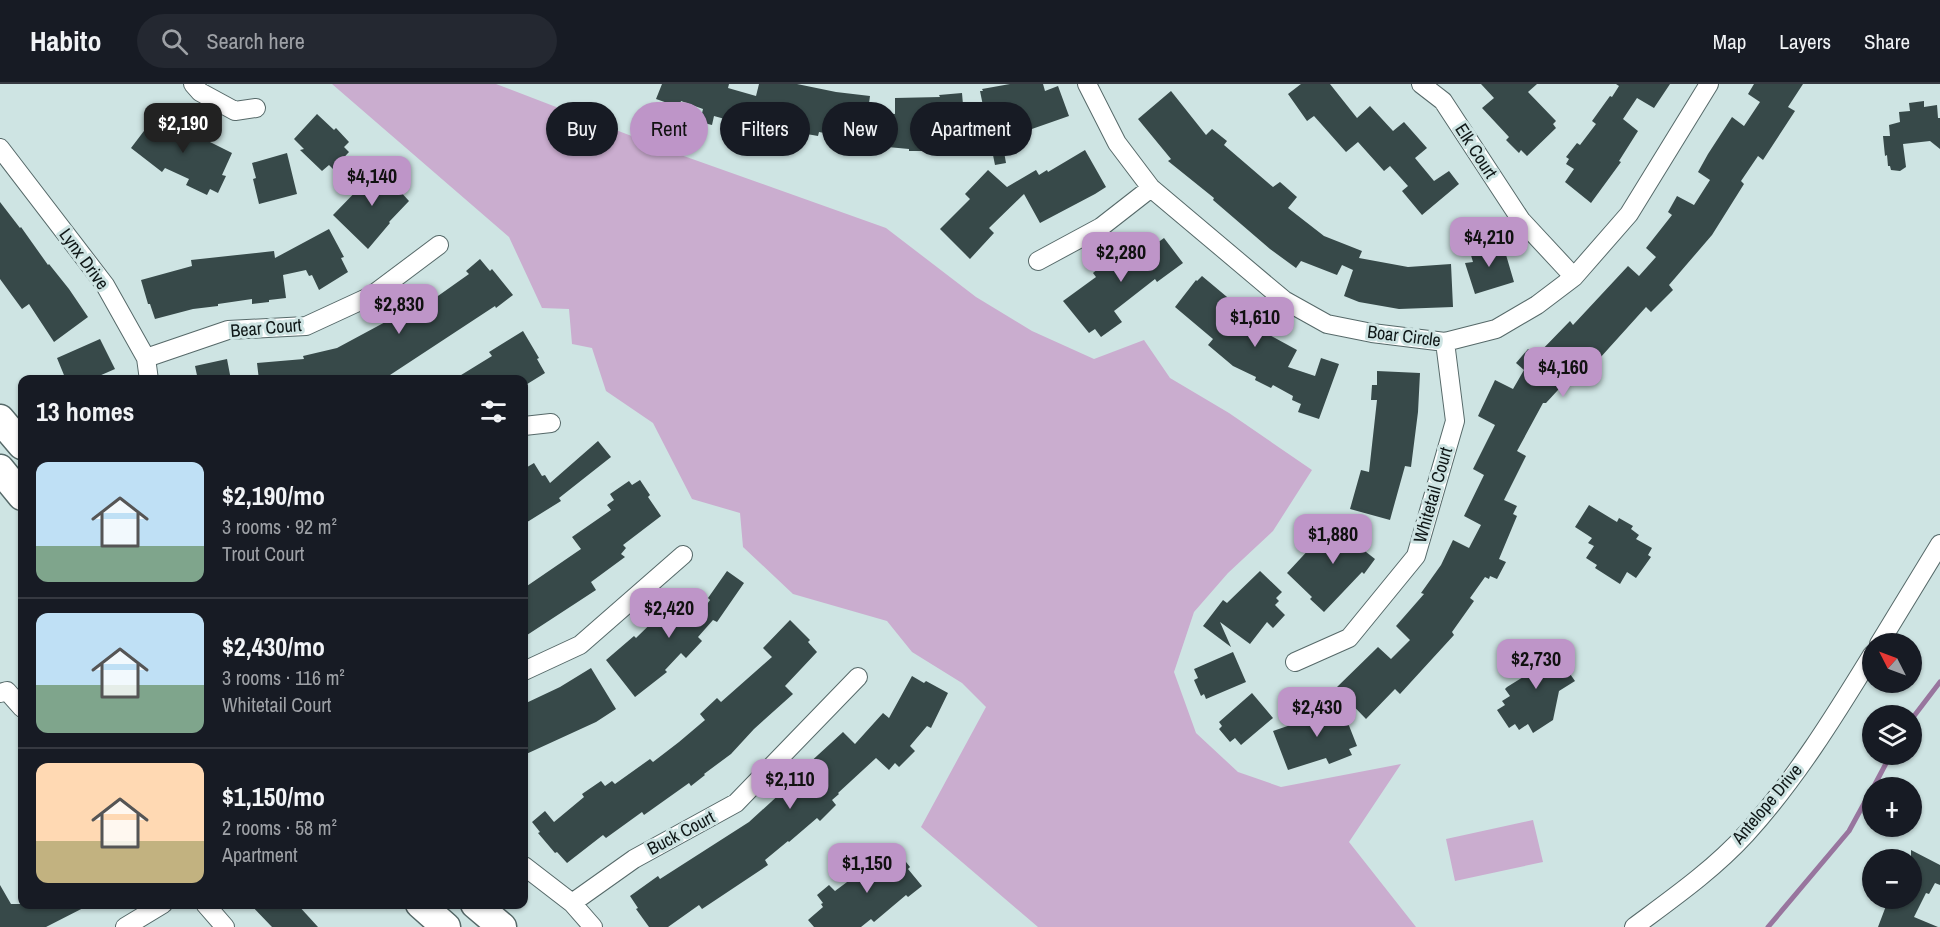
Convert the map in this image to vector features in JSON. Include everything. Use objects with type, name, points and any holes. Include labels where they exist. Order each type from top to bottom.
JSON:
[{"type":"main road","points":[[0,419],[18,441]]},
{"type":"main road","points":[[0,469],[18,491]]},
{"type":"main road","points":[[426,909],[446,927]]},
{"type":"main road","points":[[482,909],[502,927]]},
{"type":"street","points":[[193,84],[200,92],[235,111],[256,108]]},
{"type":"street","name":"Boar Circle","points":[[1087,84],[1117,142],[1151,188],[1284,300],[1327,324],[1372,333],[1445,342],[1496,329],[1537,305],[1574,277],[1629,214],[1709,84]]},
{"type":"street","name":"Elk Court","points":[[1421,84],[1443,101],[1521,220],[1574,277]]},
{"type":"street","name":"Lynx Drive","points":[[0,148],[105,285],[146,358],[148,375]]},
{"type":"street","points":[[1038,261],[1101,227],[1151,188]]},
{"type":"street","name":"Bear Court","points":[[146,358],[228,330],[306,326],[370,296],[439,245]]},
{"type":"street","name":"Whitetail Court","points":[[1295,662],[1349,638],[1416,556],[1455,421],[1445,342]]},
{"type":"street","points":[[528,426],[550,423]]},
{"type":"street","points":[[1886,633],[1940,544]]},
{"type":"street","points":[[528,669],[580,645],[683,555]]},
{"type":"street","name":"Antelope Drive","points":[[1634,927],[1699,878],[1745,835],[1796,773],[1862,671]]},
{"type":"street","name":"Buck Court","points":[[572,903],[634,859],[736,803],[858,677]]},
{"type":"street","points":[[4,692],[18,704]]},
{"type":"street","points":[[528,869],[572,903],[592,927]]},
{"type":"street","points":[[125,927],[155,909]]},
{"type":"street","points":[[209,909],[225,927]]},
{"type":"shaded area","points":[[332,84],[496,84],[546,103],[546,156],[618,156],[618,131],[630,135],[630,156],[684,156],[886,228],[976,297],[1032,331],[1094,359],[1144,340],[1170,378],[1229,413],[1312,470],[1273,531],[1228,573],[1194,612],[1174,672],[1196,733],[1238,772],[1281,787],[1401,764],[1349,842],[1416,927],[1038,927],[921,827],[986,707],[962,683],[912,652],[887,621],[793,594],[743,547],[740,513],[692,499],[653,423],[606,391],[592,348],[572,344],[569,309],[542,308],[509,237]]},
{"type":"shaded area","points":[[1533,820],[1543,862],[1455,881],[1446,839]]},
{"type":"building","points":[[662,84],[729,84],[728,88],[756,96],[759,84],[797,84],[870,96],[869,102],[822,102],[822,133],[819,132],[818,136],[810,135],[810,102],[720,102],[720,118],[714,116],[712,125],[708,124],[708,102],[665,102],[656,99]]},
{"type":"building","points":[[1010,84],[1043,84],[1045,91],[1058,86],[1069,116],[1032,129],[1032,102],[982,102],[980,91],[983,91],[982,89]]},
{"type":"building","points":[[1301,84],[1330,84],[1357,118],[1370,106],[1393,131],[1404,122],[1427,148],[1415,158],[1434,181],[1449,171],[1459,184],[1422,215],[1402,191],[1408,186],[1390,166],[1384,171],[1358,142],[1346,152],[1314,116],[1307,121],[1288,94]]},
{"type":"building","points":[[1481,84],[1537,84],[1528,92],[1556,121],[1553,124],[1556,128],[1527,156],[1521,150],[1519,153],[1506,140],[1509,137],[1482,108],[1494,98]]},
{"type":"building","points":[[1616,84],[1670,84],[1654,108],[1637,98],[1623,119],[1638,131],[1619,161],[1621,162],[1591,203],[1565,182],[1574,169],[1566,164],[1569,159],[1566,157],[1577,143],[1580,145],[1596,124],[1592,121],[1610,96],[1612,97],[1619,86]]},
{"type":"building","points":[[1754,84],[1803,84],[1788,107],[1795,111],[1763,160],[1758,156],[1741,181],[1744,184],[1712,235],[1669,285],[1673,290],[1651,312],[1646,307],[1590,369],[1588,366],[1584,370],[1580,366],[1546,403],[1543,403],[1517,451],[1526,456],[1504,500],[1517,506],[1513,514],[1517,516],[1499,559],[1506,562],[1497,579],[1490,576],[1489,579],[1485,577],[1470,598],[1474,601],[1452,632],[1454,635],[1400,694],[1395,689],[1366,719],[1336,688],[1378,647],[1391,659],[1410,640],[1396,626],[1424,594],[1421,593],[1441,565],[1453,540],[1469,548],[1481,525],[1464,516],[1484,475],[1473,469],[1495,425],[1478,416],[1495,380],[1513,389],[1524,370],[1516,363],[1528,349],[1536,356],[1570,321],[1573,325],[1628,266],[1639,276],[1656,257],[1646,248],[1672,215],[1668,212],[1677,196],[1694,205],[1710,180],[1698,172],[1708,154],[1732,117],[1744,126],[1760,102],[1748,94]]},
{"type":"building","points":[[1171,91],[1206,135],[1212,129],[1227,141],[1224,145],[1273,187],[1280,182],[1297,197],[1288,208],[1324,236],[1362,251],[1359,258],[1408,267],[1451,264],[1453,307],[1399,309],[1359,302],[1344,296],[1353,270],[1342,265],[1337,275],[1301,261],[1296,268],[1270,249],[1213,200],[1214,198],[1168,161],[1171,159],[1138,119]]},
{"type":"building","points":[[962,93],[963,102],[910,102],[910,151],[898,148],[898,102],[895,102],[895,98],[940,97],[939,95]]},
{"type":"building","points":[[1924,101],[1924,107],[1937,105],[1938,118],[1940,118],[1940,149],[1930,141],[1903,144],[1906,167],[1900,171],[1891,170],[1888,166],[1887,155],[1885,156],[1883,136],[1890,136],[1889,125],[1900,122],[1899,112],[1910,111],[1909,103]]},
{"type":"building","points":[[163,111],[200,142],[202,138],[232,153],[222,175],[226,176],[218,193],[210,189],[207,195],[186,185],[189,179],[165,168],[162,172],[131,148],[150,123],[153,124]]},
{"type":"building","points":[[317,114],[334,130],[336,128],[349,142],[344,147],[349,152],[333,169],[329,165],[322,171],[300,150],[304,149],[294,139]]},
{"type":"building","points":[[1085,150],[1106,187],[1095,194],[1040,223],[1024,194],[989,228],[994,233],[970,259],[940,229],[970,199],[965,194],[988,170],[1007,187],[1036,170],[1039,175],[1047,170],[1048,172]]},
{"type":"building","points":[[287,153],[297,194],[259,204],[252,163]]},
{"type":"building","points":[[993,156],[1005,156],[1006,163],[995,165]]},
{"type":"building","points":[[377,165],[401,188],[399,190],[409,201],[368,249],[333,215],[365,182],[363,180]]},
{"type":"building","points":[[0,202],[69,289],[88,317],[54,342],[29,304],[22,309],[0,279]]},
{"type":"building","points":[[329,229],[344,257],[341,258],[348,272],[319,290],[312,275],[309,276],[306,270],[283,275],[286,298],[269,300],[269,302],[252,304],[252,299],[218,304],[218,306],[193,309],[155,319],[150,304],[148,304],[141,280],[192,266],[191,260],[274,251],[275,258]]},
{"type":"building","points":[[1142,232],[1153,246],[1164,238],[1183,263],[1157,282],[1155,279],[1114,311],[1122,322],[1101,337],[1095,329],[1089,333],[1063,301],[1096,277],[1093,273]]},
{"type":"building","points":[[1500,242],[1514,282],[1475,294],[1465,263],[1473,262],[1470,252]]},
{"type":"building","points":[[480,259],[490,271],[492,269],[513,295],[390,375],[258,375],[257,363],[304,359],[303,356],[337,348],[389,320],[387,318],[417,301],[421,308],[469,274],[466,271]]},
{"type":"building","points":[[1202,276],[1264,328],[1262,331],[1297,350],[1288,367],[1315,376],[1321,358],[1339,364],[1319,419],[1298,412],[1301,404],[1292,400],[1293,396],[1273,385],[1271,388],[1255,380],[1256,377],[1233,366],[1208,345],[1213,339],[1175,307],[1196,280]]},
{"type":"building","points":[[523,331],[545,373],[528,384],[528,375],[461,375],[492,356],[489,352]]},
{"type":"building","points":[[100,339],[115,369],[101,375],[64,375],[57,358]]},
{"type":"building","points":[[227,359],[230,375],[197,375],[195,366]]},
{"type":"building","points":[[1377,371],[1420,373],[1411,467],[1405,466],[1390,520],[1350,509],[1361,470],[1369,472],[1377,400],[1371,400],[1372,385],[1377,385]]},
{"type":"building","points":[[598,441],[611,457],[559,498],[561,501],[528,522],[528,467],[534,463],[542,476],[545,475],[550,483]]},
{"type":"building","points":[[640,480],[661,516],[623,545],[626,548],[621,554],[625,557],[591,582],[596,590],[528,634],[528,585],[581,549],[572,537],[611,510],[607,505],[614,500],[610,494],[629,481],[632,485]]},
{"type":"building","points":[[1589,505],[1617,522],[1619,518],[1633,526],[1631,529],[1639,535],[1636,539],[1652,548],[1648,555],[1651,557],[1636,578],[1627,572],[1620,584],[1595,568],[1597,565],[1586,558],[1594,546],[1588,543],[1592,538],[1575,527]]},
{"type":"building","points":[[1345,518],[1369,537],[1361,548],[1375,559],[1364,574],[1362,572],[1324,612],[1287,573],[1313,545],[1318,550]]},
{"type":"building","points":[[727,571],[744,583],[717,622],[713,620],[698,637],[702,641],[686,658],[681,653],[665,670],[667,672],[635,697],[606,660],[634,636],[636,638],[671,604],[688,620],[690,617],[695,622]]},
{"type":"building","points":[[1260,571],[1282,592],[1276,598],[1279,601],[1275,605],[1285,615],[1273,628],[1267,622],[1250,644],[1220,622],[1231,647],[1203,626],[1223,600],[1227,603]]},
{"type":"building","points":[[790,620],[810,640],[808,642],[817,652],[785,686],[793,694],[754,729],[731,754],[691,786],[689,783],[644,815],[642,812],[606,838],[603,835],[567,863],[557,852],[555,853],[532,822],[545,811],[554,822],[584,797],[582,794],[601,781],[605,786],[612,781],[615,784],[650,759],[653,762],[679,742],[705,720],[700,714],[717,698],[721,702],[772,657],[763,648]]},
{"type":"building","points":[[1530,640],[1549,644],[1575,681],[1559,691],[1553,720],[1533,733],[1528,724],[1519,730],[1515,724],[1509,728],[1497,710],[1505,705],[1502,701],[1510,696],[1505,689],[1533,671],[1526,659]]},
{"type":"building","points":[[1233,652],[1246,682],[1206,699],[1204,694],[1201,696],[1194,680],[1198,678],[1194,669]]},
{"type":"building","points":[[591,668],[616,709],[596,722],[528,753],[528,702],[560,687]]},
{"type":"building","points":[[912,676],[948,693],[931,728],[927,726],[910,746],[915,751],[899,767],[895,763],[889,770],[876,758],[838,793],[832,800],[836,805],[820,821],[817,818],[765,860],[768,865],[702,909],[699,905],[668,927],[649,927],[630,896],[658,876],[660,879],[749,822],[843,732],[855,744],[883,713],[889,718]]},
{"type":"building","points":[[1252,693],[1273,718],[1241,745],[1235,738],[1230,742],[1219,729],[1222,726],[1219,722]]},
{"type":"building","points":[[1339,700],[1357,746],[1349,749],[1352,755],[1329,764],[1326,758],[1288,770],[1273,731],[1311,718],[1309,711]]},
{"type":"building","points":[[894,847],[922,886],[908,897],[906,895],[874,922],[871,919],[861,927],[814,927],[808,920],[823,907],[817,895],[829,885],[835,891]]},
{"type":"building","points":[[1922,856],[1940,865],[1940,885],[1935,883],[1929,894],[1926,893],[1922,901]]},
{"type":"building","points":[[0,885],[11,904],[18,904],[18,909],[81,909],[46,927],[0,927]]},
{"type":"building","points":[[255,909],[302,909],[318,927],[272,927]]},
{"type":"building","points":[[1885,909],[1918,909],[1914,917],[1938,927],[1878,927]]},
{"type":"waterway","points":[[1922,706],[1940,682]]},
{"type":"waterway","points":[[1879,777],[1885,765]]},
{"type":"waterway","points":[[1768,927],[1849,831],[1862,807]]}]
